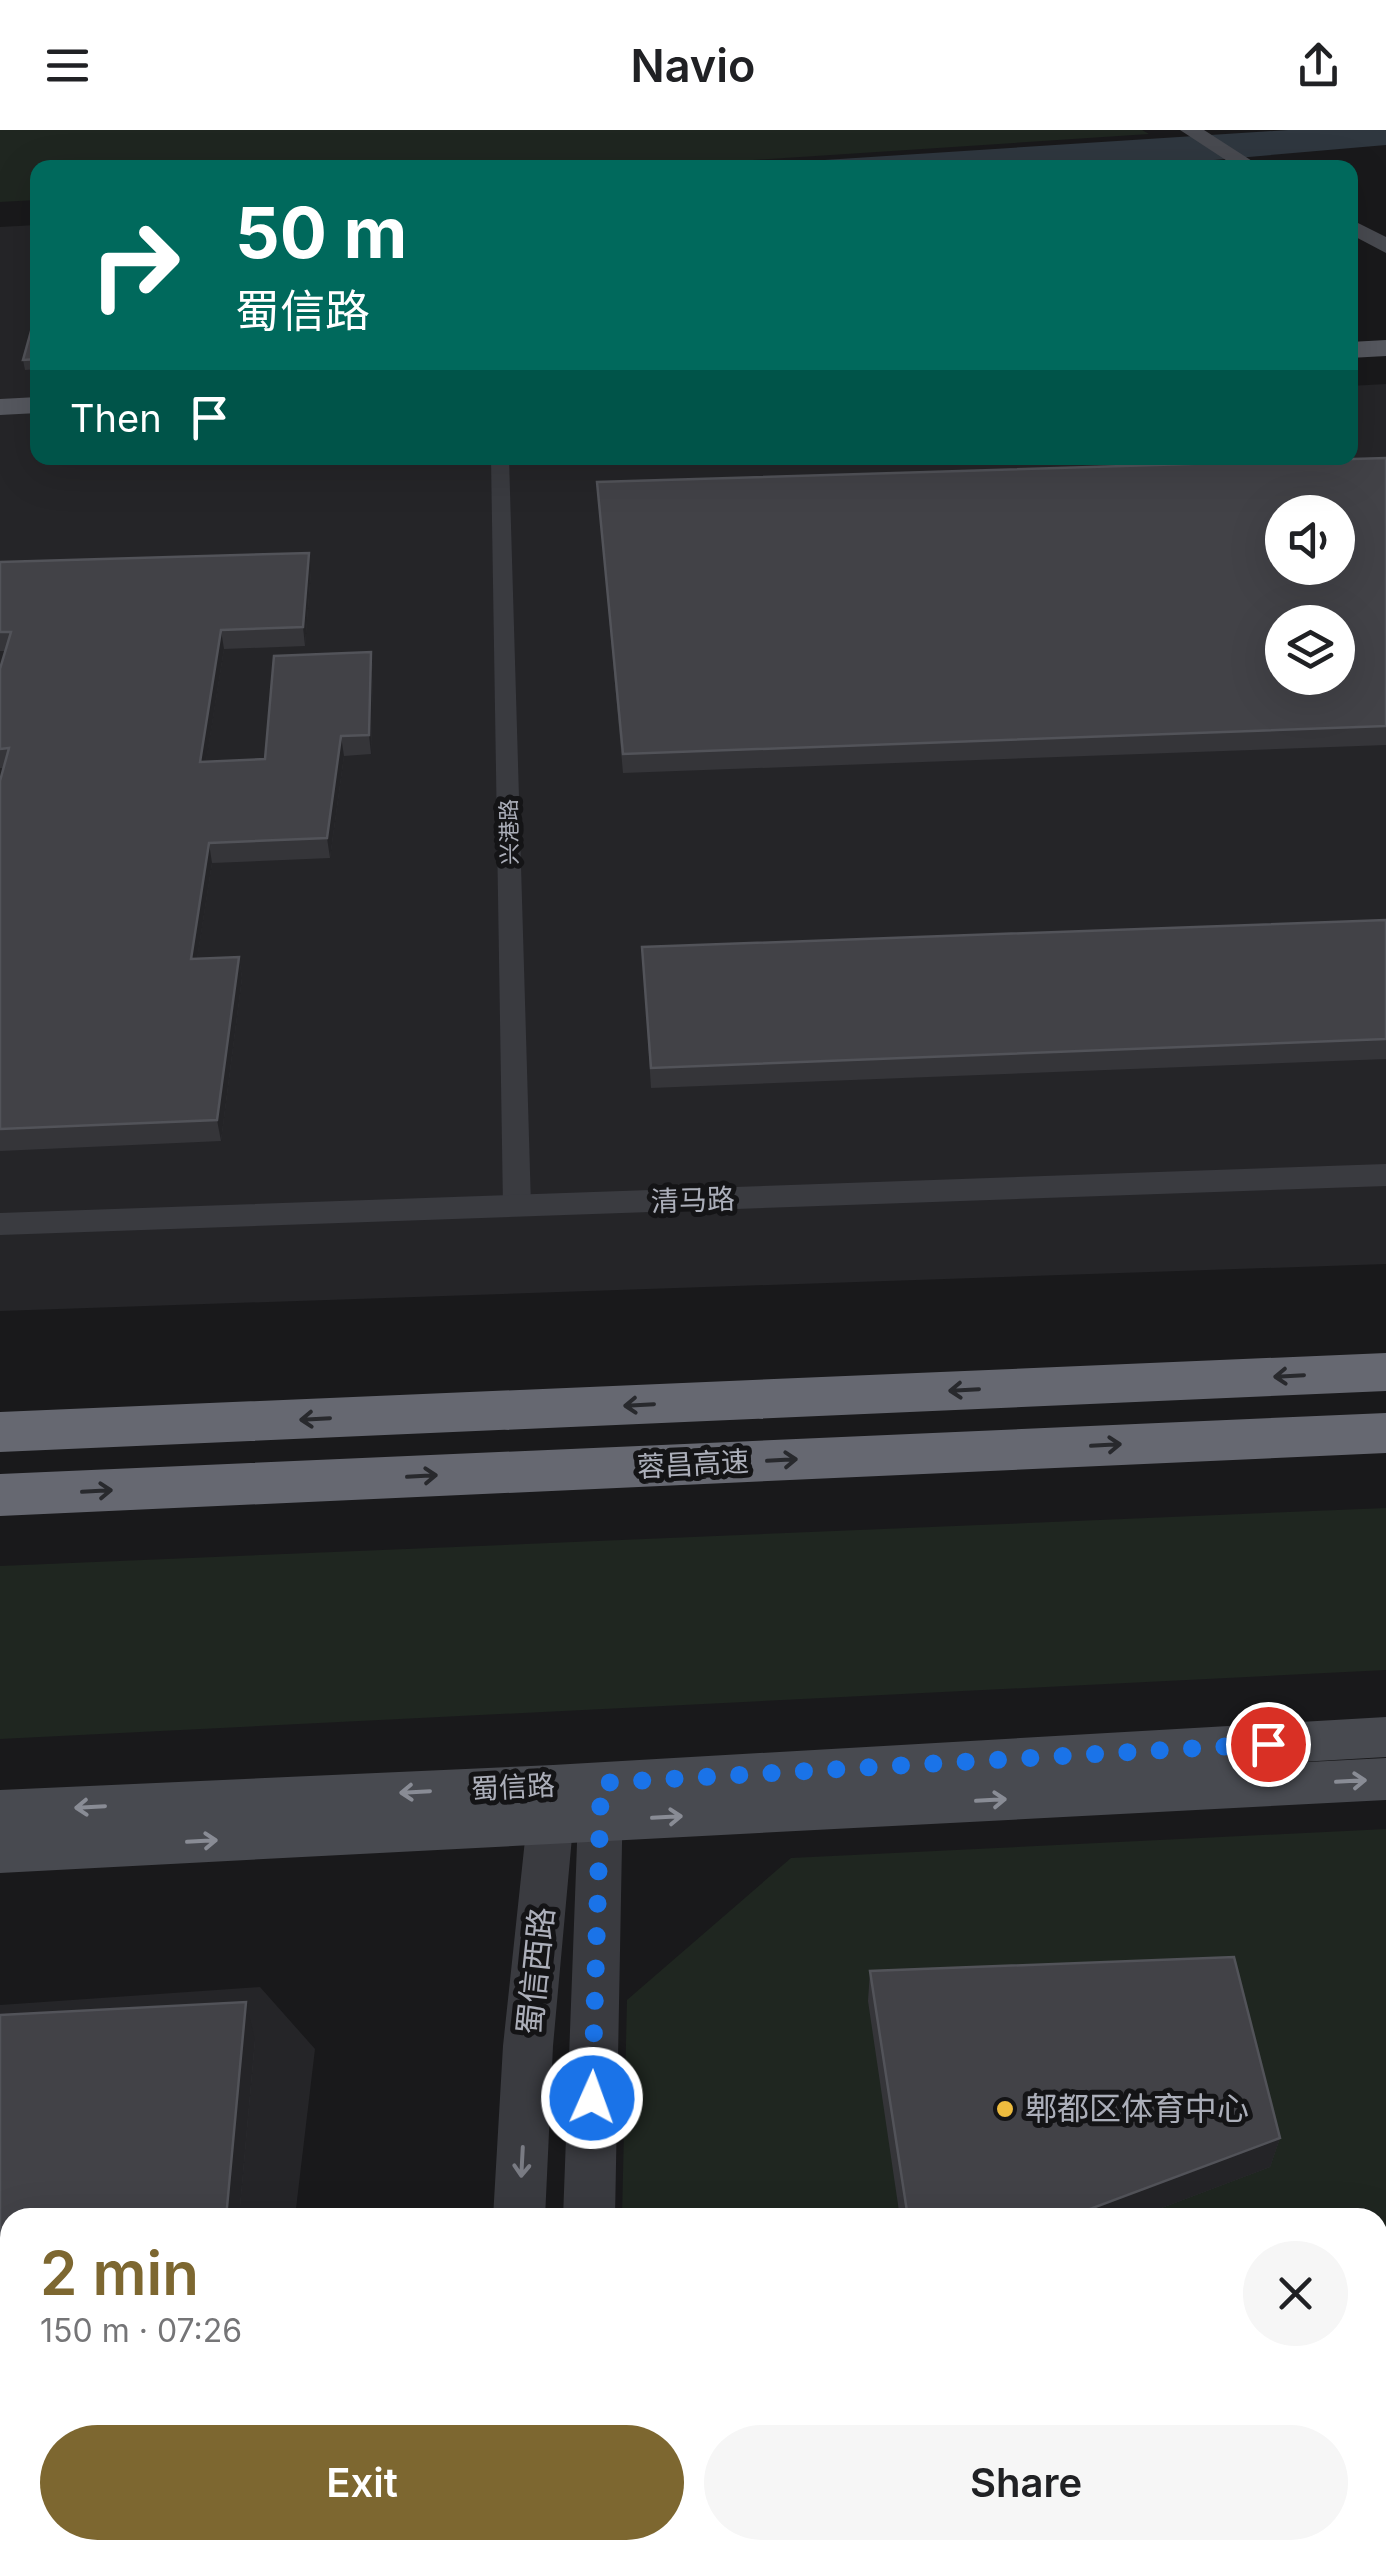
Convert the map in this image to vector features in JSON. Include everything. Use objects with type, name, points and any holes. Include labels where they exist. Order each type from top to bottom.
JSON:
[{"type":"highway","points":[[0,1432],[1386,1372]]},
{"type":"highway","name":"蓉昌高速","points":[[0,1495],[1386,1432]]},
{"type":"main road","points":[[1181,135],[1210,160]]},
{"type":"main road","points":[[1181,135],[1236,160]]},
{"type":"main road","points":[[1358,229],[1386,246]]},
{"type":"main road","points":[[1358,248],[1386,264]]},
{"type":"main road","points":[[1358,350],[1386,348]]},
{"type":"main road","points":[[1358,363],[1386,362]]},
{"type":"main road","points":[[0,406],[30,405]]},
{"type":"main road","points":[[0,421],[30,420]]},
{"type":"main road","name":"蜀信路","points":[[0,1851],[1386,1736]]},
{"type":"main road","name":"蜀信路","points":[[0,1811],[576,1803],[1386,1779]]},
{"type":"street","name":"兴港路","points":[[500,465],[517,1206]]},
{"type":"street","name":"清马路","points":[[0,1224],[1386,1175]]},
{"type":"street","name":"蜀信西路","points":[[520,2208],[528,2046],[576,1803]]},
{"type":"street","name":"蜀信西路","points":[[576,1803],[589,2208]]},
{"type":"shaded area","points":[[0,130],[1142,130],[1149,134],[754,160],[30,160],[30,200],[0,202]]},
{"type":"shaded area","points":[[1288,130],[1386,130],[1386,145],[1214,160],[824,160]]},
{"type":"shaded area","points":[[30,225],[30,465],[1358,465],[1358,386],[1386,384],[1386,1264],[0,1311],[0,227]]},
{"type":"shaded area","points":[[1386,1508],[1386,1670],[0,1739],[0,1566]]},
{"type":"shaded area","name":"郫都区体育中心","points":[[1386,1829],[1386,2208],[622,2208],[627,2000],[791,1858]]},
{"type":"shaded area","points":[[260,1987],[315,2049],[296,2208],[0,2208],[0,2005]]},
{"type":"building","points":[[30,335],[30,360],[23,360]]},
{"type":"building","points":[[1386,458],[1386,726],[623,754],[597,482],[1156,465],[1358,465],[1358,459]]},
{"type":"building","points":[[309,553],[303,627],[221,630],[200,762],[265,759],[274,656],[371,652],[369,735],[341,736],[327,838],[209,843],[191,959],[239,957],[217,1120],[0,1129],[0,781],[9,748],[0,749],[0,669],[11,632],[0,632],[0,562]]},
{"type":"building","points":[[1386,920],[1386,1039],[651,1068],[642,947]]},
{"type":"building","points":[[1234,1957],[1280,2138],[1093,2208],[906,2208],[870,1971]]},
{"type":"building","points":[[246,2002],[227,2208],[0,2208],[0,2015]]},
{"type":"place","name":"郫都区体育中心","points":[[1005,2109]]},
{"type":"route","points":[[592,2098],[601,1783],[1268,1744]]}]
